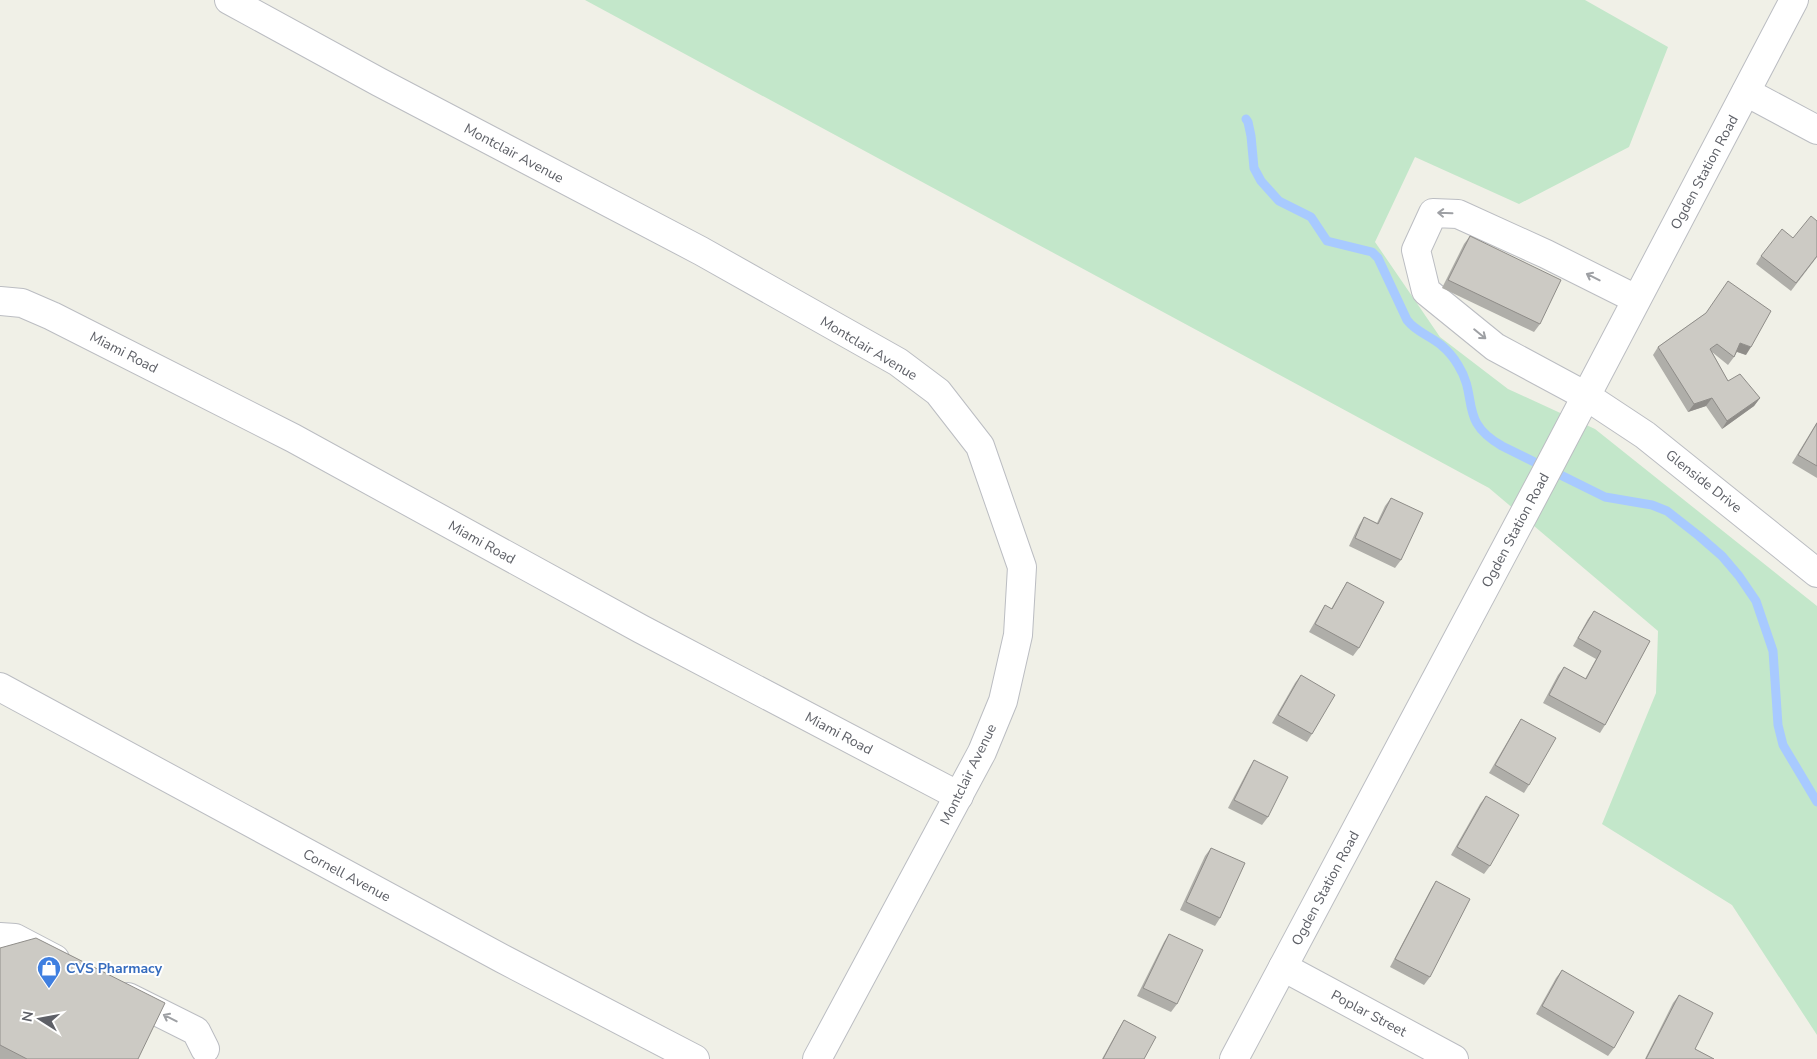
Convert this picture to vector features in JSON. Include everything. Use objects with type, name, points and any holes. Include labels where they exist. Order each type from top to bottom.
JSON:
[{"type":"street","name":"Montclair Avenue","points":[[229,0],[388,87],[701,251],[898,362],[938,392],[980,446],[1022,567],[1018,635],[1003,701],[982,752],[816,1059]]},
{"type":"street","name":"Ogden Station Road","points":[[1234,1059],[1794,0]]},
{"type":"street","points":[[1746,92],[1817,130]]},
{"type":"street","name":"Glenside Drive","points":[[1636,299],[1546,254],[1458,214],[1433,213],[1416,250],[1426,290],[1495,347],[1586,396],[1645,435],[1817,573]]},
{"type":"street","name":"Miami Road","points":[[0,301],[22,303],[52,316],[293,438],[641,629],[959,796]]},
{"type":"street","name":"Cornell Avenue","points":[[0,688],[495,954],[695,1059]]},
{"type":"street","points":[[0,937],[15,938],[75,969]]},
{"type":"street","name":"Poplar Street","points":[[1283,967],[1454,1059]]},
{"type":"street","points":[[109,987],[196,1031],[205,1049]]},
{"type":"green space","points":[[585,0],[1585,0],[1668,47],[1629,147],[1519,204],[1415,157],[1375,242],[1440,337],[1508,389],[1595,429],[1817,606],[1817,1035],[1732,905],[1602,824],[1656,693],[1658,631],[1489,488]]},
{"type":"building","points":[[1811,216],[1817,221],[1817,256],[1796,283],[1761,256],[1782,229],[1793,238]]},
{"type":"building","points":[[1470,236],[1561,280],[1540,324],[1448,280]]},
{"type":"building","points":[[1728,281],[1771,311],[1751,347],[1740,343],[1734,357],[1717,344],[1710,349],[1728,381],[1740,374],[1760,398],[1727,421],[1712,398],[1694,404],[1658,347],[1706,313]]},
{"type":"building","points":[[1817,423],[1817,466],[1798,455]]},
{"type":"building","points":[[1391,498],[1423,513],[1401,560],[1355,538],[1364,517],[1378,524]]},
{"type":"building","points":[[1347,582],[1384,602],[1359,648],[1315,624],[1325,605],[1332,609]]},
{"type":"building","points":[[1594,611],[1650,641],[1605,725],[1549,695],[1564,667],[1586,679],[1601,651],[1578,638]]},
{"type":"building","points":[[1301,675],[1335,695],[1312,734],[1278,715]]},
{"type":"building","points":[[1521,719],[1556,738],[1529,785],[1495,765]]},
{"type":"building","points":[[1254,760],[1288,777],[1268,817],[1234,800]]},
{"type":"building","points":[[1486,796],[1519,815],[1490,866],[1457,847]]},
{"type":"building","points":[[1211,848],[1245,863],[1220,918],[1186,902]]},
{"type":"building","points":[[1436,881],[1470,899],[1430,977],[1395,959]]},
{"type":"building","points":[[1169,934],[1203,950],[1177,1004],[1143,988]]},
{"type":"building","name":"CVS Pharmacy","points":[[36,938],[165,1003],[138,1059],[27,1059],[0,1045],[0,948]]},
{"type":"building","points":[[1562,970],[1634,1012],[1614,1048],[1542,1006]]},
{"type":"building","points":[[1679,995],[1713,1013],[1695,1049],[1714,1059],[1646,1059]]},
{"type":"building","points":[[1124,1020],[1156,1037],[1144,1059],[1103,1059]]},
{"type":"waterway","points":[[1246,119],[1251,136],[1254,168],[1261,181],[1279,201],[1311,217],[1327,241],[1372,252],[1378,258],[1407,320],[1414,328],[1441,345],[1456,362],[1468,388],[1474,418],[1488,437],[1502,446],[1605,497],[1652,505],[1667,511],[1722,556],[1739,576],[1756,601],[1773,651],[1778,725],[1783,745],[1817,802]]},
{"type":"place","name":"CVS Pharmacy","points":[[49,989]]}]
